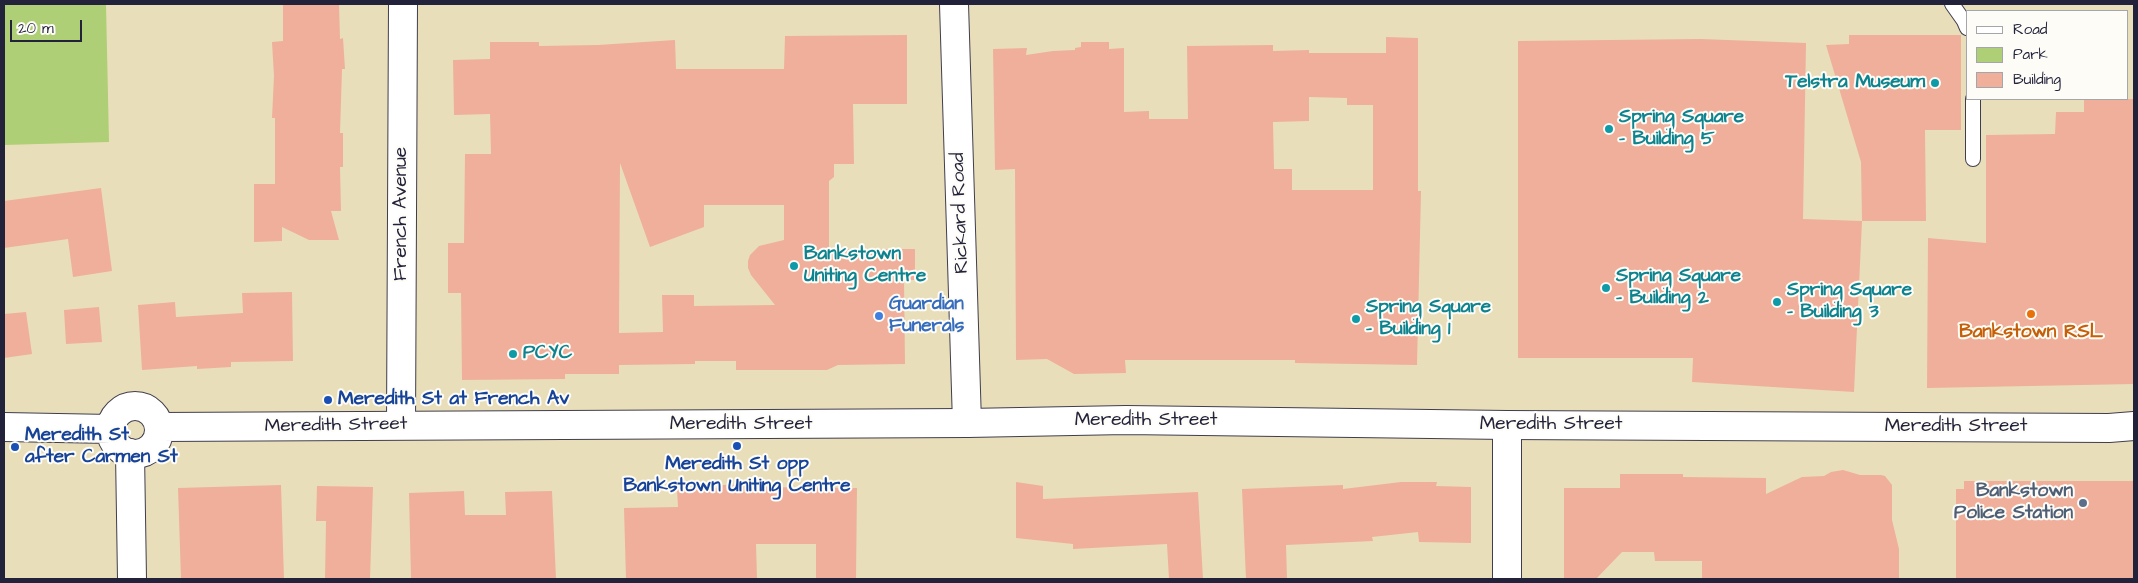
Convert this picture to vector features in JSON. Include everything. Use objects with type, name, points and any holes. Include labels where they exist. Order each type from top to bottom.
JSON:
[{"type":"street","name":"French Avenue","points":[[401,425],[403,4]]},
{"type":"street","name":"Rickard Road","points":[[954,4],[967,423]]},
{"type":"street","points":[[136,406],[151,412],[158,427],[157,438],[153,445],[143,452],[130,453],[118,446],[112,438],[111,429],[113,420],[118,413],[126,408],[136,406]]},
{"type":"street","name":"Meredith Street","points":[[158,427],[967,423],[1126,420],[1507,425],[2109,428],[2134,426]]},
{"type":"street","points":[[1507,425],[1507,579]]},
{"type":"street","points":[[4,427],[111,429]]},
{"type":"street","points":[[130,453],[132,579]]},
{"type":"lane","points":[[1952,4],[1966,25]]},
{"type":"lane","points":[[1973,100],[1973,159]]},
{"type":"green space","points":[[4,4],[106,4],[109,142],[4,145]]},
{"type":"building","points":[[283,4],[339,4],[340,39],[343,38],[345,69],[342,69],[340,133],[343,133],[343,167],[340,167],[341,211],[331,211],[339,240],[309,240],[282,227],[282,241],[254,242],[254,184],[275,184],[275,118],[272,118],[274,76],[272,42],[283,41]]},
{"type":"building","points":[[907,35],[907,104],[853,104],[854,164],[834,164],[834,177],[829,181],[829,249],[915,249],[915,280],[904,280],[905,364],[838,365],[827,370],[736,370],[736,361],[695,361],[695,364],[619,365],[619,374],[565,374],[565,379],[462,380],[461,293],[448,293],[448,243],[464,243],[465,154],[491,154],[490,114],[454,115],[453,60],[490,59],[490,42],[539,42],[539,46],[598,45],[675,40],[676,69],[784,69],[785,36]],"holes":[[[620,163],[650,247],[704,227],[704,205],[784,205],[784,240],[759,246],[750,255],[748,261],[751,275],[775,305],[694,306],[694,295],[662,295],[663,332],[619,333]]]},
{"type":"building","points":[[1849,35],[1961,35],[1961,130],[1925,130],[1926,221],[1862,221],[1861,162],[1826,45],[1849,44]]},
{"type":"building","points":[[1386,37],[1418,38],[1418,191],[1421,191],[1417,365],[1295,363],[1295,360],[1125,360],[1126,373],[1074,374],[1047,359],[1016,360],[1015,169],[995,170],[993,49],[1027,48],[1026,55],[1075,50],[1075,48],[1081,47],[1081,42],[1109,42],[1109,49],[1124,48],[1124,112],[1149,111],[1149,119],[1188,119],[1187,46],[1273,45],[1273,51],[1309,50],[1309,53],[1386,53]],"holes":[[[1309,97],[1347,98],[1347,105],[1373,105],[1373,190],[1292,190],[1292,169],[1274,169],[1273,122],[1309,121]]]},
{"type":"building","points":[[1701,39],[1806,43],[1803,219],[1862,221],[1854,392],[1692,382],[1693,358],[1518,358],[1518,41]]},
{"type":"building","name":"Bankstown RSL","points":[[2134,99],[2134,384],[1927,388],[1928,238],[1986,243],[1986,135],[2055,134],[2056,112],[2084,112],[2084,100]]},
{"type":"building","points":[[101,188],[112,271],[73,277],[68,239],[4,248],[4,201]]},
{"type":"building","points":[[292,292],[293,361],[231,362],[231,367],[197,369],[197,366],[142,370],[138,305],[175,302],[176,317],[243,313],[242,293]]},
{"type":"building","points":[[99,307],[102,342],[66,344],[64,310]]},
{"type":"building","points":[[26,312],[32,354],[4,358],[4,314]]},
{"type":"building","points":[[1843,470],[1860,475],[1885,476],[1892,485],[1892,520],[1899,549],[1899,579],[1702,579],[1702,561],[1655,561],[1654,552],[1622,552],[1596,579],[1564,579],[1564,488],[1620,488],[1620,474],[1683,474],[1683,477],[1766,478],[1766,494],[1802,477],[1824,476],[1831,472]]},
{"type":"building","points":[[1964,481],[2134,481],[2134,579],[1956,579],[1956,489],[1964,489]]},
{"type":"building","points":[[1016,482],[1043,486],[1043,499],[1198,492],[1203,579],[1169,579],[1167,544],[1073,549],[1073,544],[1016,538]]},
{"type":"building","points":[[1401,482],[1437,482],[1436,486],[1471,487],[1471,543],[1419,542],[1418,532],[1372,537],[1373,541],[1286,545],[1287,579],[1246,579],[1242,489],[1343,485],[1343,489]]},
{"type":"building","points":[[754,484],[754,487],[857,488],[856,579],[816,579],[816,544],[756,544],[757,579],[626,579],[624,508],[678,507],[677,489],[721,488],[721,485]]},
{"type":"building","points":[[281,485],[284,579],[181,579],[178,488]]},
{"type":"building","points":[[317,486],[373,487],[370,579],[325,579],[326,521],[316,521]]},
{"type":"building","points":[[464,491],[465,515],[506,515],[505,492],[552,491],[556,579],[411,579],[409,493]]},
{"type":"place","name":"Telstra Museum","points":[[1935,83]]},
{"type":"place","name":"Spring Square - Building 5","points":[[1609,129]]},
{"type":"place","name":"Bankstown Uniting Centre","points":[[794,266]]},
{"type":"place","name":"Spring Square - Building 2","points":[[1606,288]]},
{"type":"place","name":"Spring Square - Building 3","points":[[1777,302]]},
{"type":"place","name":"Bankstown RSL","points":[[2031,314]]},
{"type":"place","name":"Guardian Funerals","points":[[879,316]]},
{"type":"place","name":"Spring Square - Building 1","points":[[1356,319]]},
{"type":"place","name":"PCYC","points":[[513,354]]},
{"type":"place","name":"Meredith St at French Av","points":[[328,400]]},
{"type":"place","name":"Meredith St opp Bankstown Uniting Centre","points":[[737,446]]},
{"type":"place","name":"Meredith St after Carmen St","points":[[15,447]]},
{"type":"place","name":"Bankstown Police Station","points":[[2083,503]]}]
